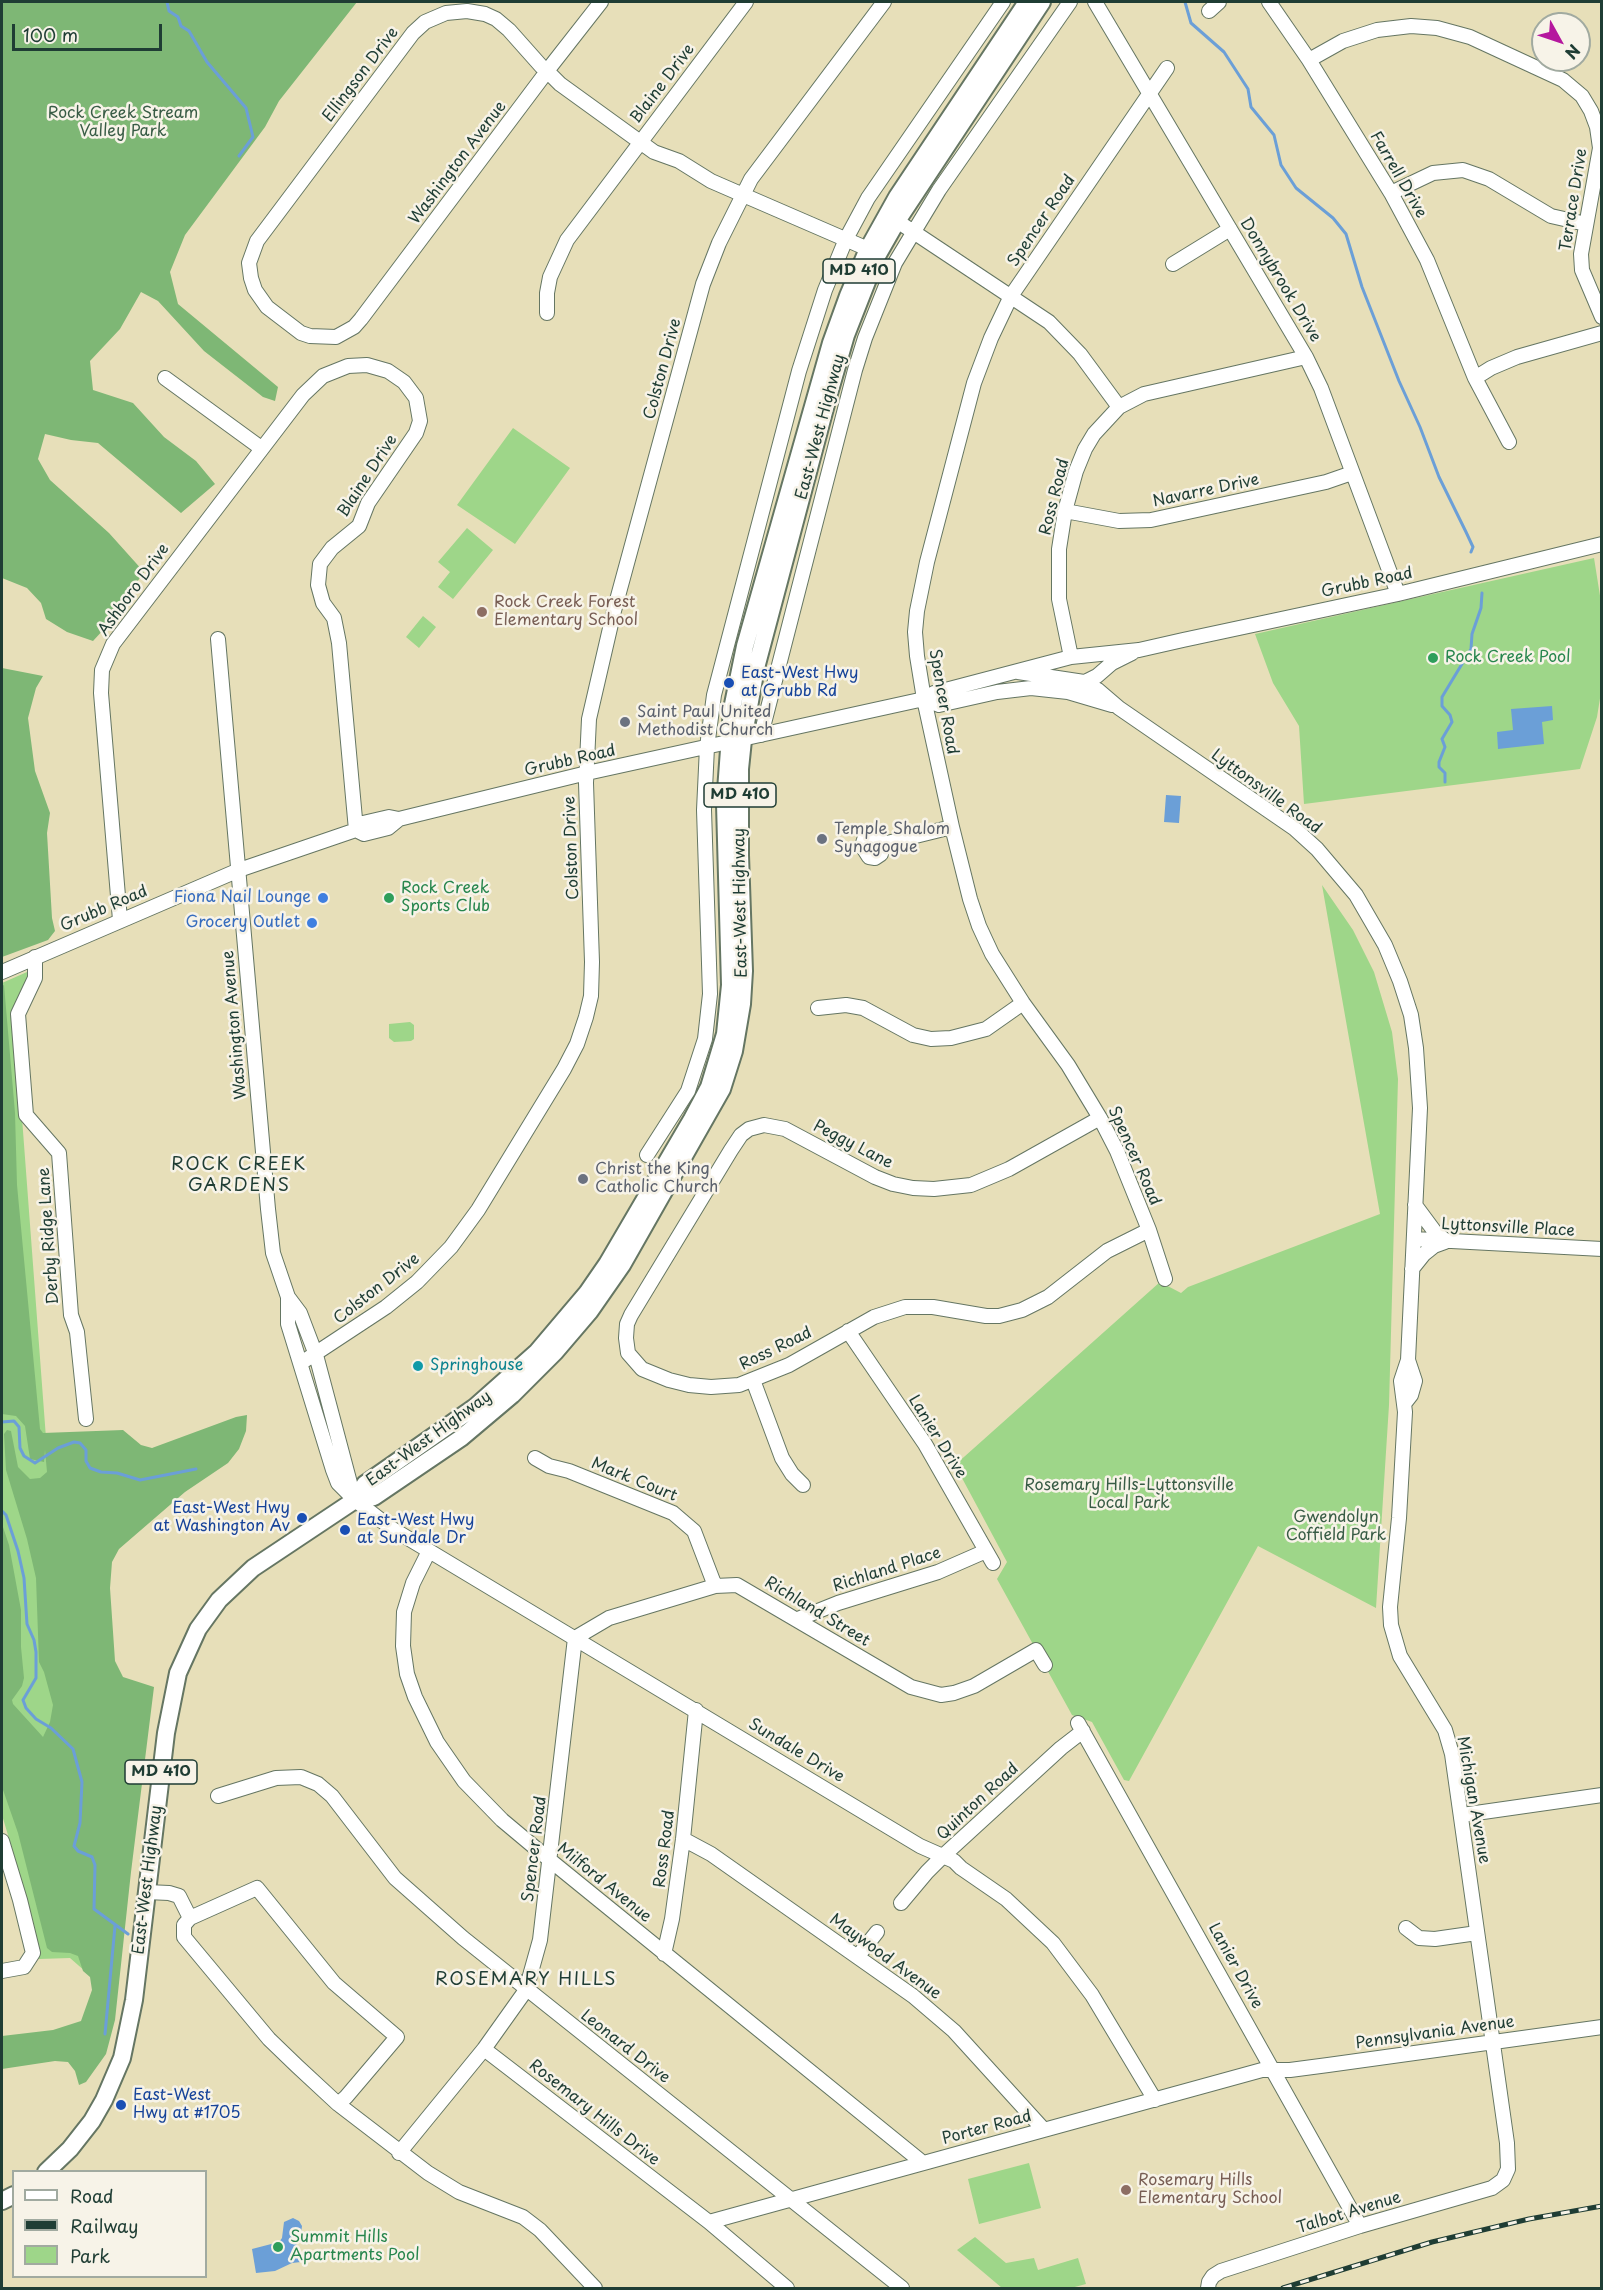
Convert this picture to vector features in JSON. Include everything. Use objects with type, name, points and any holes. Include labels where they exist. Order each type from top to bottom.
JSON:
[{"type":"main road","name":"East-West Highway","points":[[355,1500],[375,1497],[460,1438],[512,1395],[555,1352],[590,1311],[622,1264],[722,1089],[734,1051],[742,1004],[744,971],[740,769],[736,741],[735,692],[745,646],[768,564],[838,320],[868,249],[897,197],[1027,2]]},
{"type":"main road","name":"East-West Highway","points":[[48,2170],[70,2149],[92,2121],[104,2100],[122,2058],[134,2000],[166,1733],[178,1673],[198,1629],[219,1600],[253,1568],[355,1500],[365,1484],[476,1407],[537,1352],[587,1293],[607,1264],[709,1087],[719,1058],[729,1011],[725,804],[736,741],[828,397],[861,293],[897,220],[1042,2]]},
{"type":"street","name":"Washington Avenue","points":[[336,337],[346,333],[361,320],[601,2]]},
{"type":"street","name":"Blaine Drive","points":[[547,313],[550,277],[567,240],[746,2]]},
{"type":"street","name":"Colston Drive","points":[[301,1363],[386,1307],[417,1282],[451,1247],[478,1210],[577,1044],[591,996],[587,773],[588,734],[593,694],[703,284],[719,243],[751,179],[884,2]]},
{"type":"street","name":"East-West Highway","points":[[647,1155],[688,1090],[705,1039],[710,994],[704,810],[707,747],[714,694],[795,382],[825,290],[846,239],[868,198],[1003,2]]},
{"type":"street","name":"East-West Highway","points":[[761,735],[865,338],[895,263],[939,190],[1070,2]]},
{"type":"street","name":"Donnybrook Drive","points":[[1095,2],[1306,357],[1321,388],[1398,594]]},
{"type":"street","name":"Farrell Drive","points":[[1269,2],[1309,60],[1391,193],[1427,260],[1475,378],[1509,442]]},
{"type":"street","name":"Ellingson Drive","points":[[336,337],[321,338],[301,333],[267,307],[255,290],[249,263],[257,241],[413,33],[425,22],[446,13],[467,11],[485,14],[509,30],[560,84],[654,152],[680,161],[711,181],[741,195],[868,249]]},
{"type":"street","name":"Terrace Drive","points":[[1309,60],[1352,39],[1377,30],[1411,26],[1437,28],[1470,37],[1563,80],[1582,96],[1591,111],[1600,148],[1581,254],[1582,270],[1602,317]]},
{"type":"street","name":"Spencer Road","points":[[1165,1279],[1149,1230],[1117,1151],[1100,1118],[1068,1065],[1023,1003],[992,954],[979,926],[952,827],[924,699],[915,632],[927,562],[974,383],[991,338],[1011,296],[1167,68]]},
{"type":"street","points":[[1391,193],[1433,173],[1463,170],[1489,179],[1551,216],[1586,224]]},
{"type":"street","points":[[897,220],[1048,322],[1095,373],[1119,407]]},
{"type":"street","points":[[1173,264],[1230,229]]},
{"type":"street","points":[[1475,378],[1517,357],[1602,333]]},
{"type":"street","name":"Ross Road","points":[[1071,657],[1062,617],[1058,581],[1059,549],[1065,511],[1076,471],[1085,449],[1100,428],[1119,407],[1144,394],[1306,357]]},
{"type":"street","name":"Blaine Drive","points":[[261,448],[303,395],[323,376],[348,366],[367,365],[388,371],[404,382],[416,399],[419,409],[420,421],[416,433],[368,503],[359,526],[332,548],[320,564],[318,585],[323,603],[334,618],[339,643],[357,830]]},
{"type":"street","points":[[165,378],[261,448]]},
{"type":"street","name":"Ashboro Drive","points":[[120,920],[101,693],[102,670],[113,644],[261,448]]},
{"type":"street","name":"Navarre Drive","points":[[1065,511],[1119,521],[1151,520],[1326,482],[1352,473]]},
{"type":"street","name":"Grubb Road","points":[[2,972],[239,870],[357,830],[364,834],[388,828],[399,819],[587,773],[924,699],[934,693],[1071,657],[1139,650],[1398,594],[1602,544]]},
{"type":"street","name":"Washington Avenue","points":[[218,639],[273,1253],[288,1297],[300,1313],[316,1355],[355,1500]]},
{"type":"street","name":"Grubb Road","points":[[924,699],[939,705],[998,692],[1031,688],[1068,692],[1097,676],[1112,663],[1139,650]]},
{"type":"street","name":"Lyttonsville Road","points":[[1018,672],[1084,682],[1098,690],[1119,708],[1295,829],[1317,849],[1356,895],[1385,945],[1411,1015],[1420,1108],[1413,1239]]},
{"type":"street","name":"Lyttonsville Road","points":[[1068,692],[1119,708]]},
{"type":"street","points":[[883,844],[952,827]]},
{"type":"street","name":"Derby Ridge Lane","points":[[34,957],[35,978],[18,1014],[26,1115],[59,1153],[71,1315],[77,1332],[86,1419]]},
{"type":"street","points":[[818,1008],[846,1005],[862,1008],[913,1035],[931,1039],[951,1038],[986,1029],[1023,1003]]},
{"type":"street","points":[[676,1110],[692,1119]]},
{"type":"street","name":"Peggy Lane","points":[[731,1150],[741,1135],[749,1129],[764,1125],[785,1129],[893,1184],[934,1189],[971,1185],[999,1173],[1100,1118]]},
{"type":"street","name":"Ross Road","points":[[731,1150],[627,1324],[625,1346],[632,1359],[642,1369],[689,1385],[725,1387],[753,1380],[789,1365],[874,1317],[905,1307],[933,1307],[986,1316],[999,1316],[1022,1310],[1048,1297],[1107,1251],[1149,1230]]},
{"type":"street","points":[[1412,1269],[1424,1254],[1434,1246],[1446,1241],[1428,1225],[1415,1205]]},
{"type":"street","name":"Lyttonsville Place","points":[[1413,1239],[1602,1250]]},
{"type":"street","name":"Michigan Avenue","points":[[1413,1239],[1408,1360],[1415,1382],[1411,1395],[1404,1404],[1404,1454],[1390,1608],[1391,1625],[1400,1656],[1444,1730],[1452,1754],[1509,2158],[1506,2176]]},
{"type":"street","name":"Washington Avenue","points":[[288,1297],[288,1324],[338,1483],[355,1500]]},
{"type":"street","name":"Lanier Drive","points":[[848,1330],[925,1444],[993,1563]]},
{"type":"street","points":[[753,1380],[782,1458],[792,1474],[803,1485]]},
{"type":"street","name":"Mark Court","points":[[535,1458],[549,1466],[569,1471],[673,1513],[694,1531],[715,1586]]},
{"type":"street","name":"Sundale Drive","points":[[355,1500],[372,1515],[429,1551],[920,1846],[954,1861],[1006,1899],[1053,1943],[1092,1995],[1155,2100]]},
{"type":"street","name":"Milford Avenue","points":[[429,1551],[413,1583],[404,1612],[403,1646],[407,1674],[436,1742],[464,1781],[502,1820],[550,1861],[923,2163]]},
{"type":"street","name":"Richland Place","points":[[798,1619],[838,1603],[938,1572],[986,1551]]},
{"type":"street","name":"Richland Street","points":[[574,1638],[609,1618],[715,1586],[737,1585],[911,1687],[941,1695],[974,1686],[1036,1650],[1045,1665]]},
{"type":"street","name":"Spencer Road","points":[[484,2049],[526,1990],[540,1940],[574,1638]]},
{"type":"street","name":"Ross Road","points":[[664,1954],[672,1919],[683,1839],[696,1710]]},
{"type":"street","name":"Lanier Drive","points":[[1081,1727],[1360,2226]]},
{"type":"street","name":"Quinton Road","points":[[902,1903],[943,1856],[1081,1727]]},
{"type":"street","name":"Leonard Drive","points":[[218,1796],[276,1778],[301,1777],[318,1784],[332,1796],[395,1878],[463,1938],[902,2289]]},
{"type":"street","points":[[1462,1815],[1602,1795]]},
{"type":"street","name":"Maywood Avenue","points":[[683,1839],[711,1854],[913,1996],[954,2031],[1044,2130]]},
{"type":"street","points":[[2,1841],[33,1953],[24,1967],[2,1971]]},
{"type":"street","points":[[338,2104],[397,2037],[334,1983],[257,1888],[190,1918],[184,1925],[184,1937],[269,2039],[338,2104],[399,2153],[459,2192],[523,2217],[540,2230],[595,2289]]},
{"type":"street","points":[[147,1892],[180,1896],[190,1918]]},
{"type":"street","points":[[1406,1928],[1419,1938],[1435,1939],[1477,1933]]},
{"type":"street","points":[[858,1956],[877,1932]]},
{"type":"street","name":"Pennsylvania Avenue","points":[[1274,2070],[1319,2066],[1602,2026]]},
{"type":"street","points":[[399,2153],[484,2049]]},
{"type":"street","name":"Rosemary Hills Drive","points":[[484,2049],[709,2223],[787,2289]]},
{"type":"street","name":"Porter Road","points":[[709,2223],[726,2216],[793,2201],[1262,2070],[1274,2070]]},
{"type":"street","name":"Talbot Avenue","points":[[1208,2285],[1221,2271],[1360,2226],[1492,2188],[1506,2176]]},
{"type":"green space","name":"Rock Creek Stream Valley Park","points":[[2,2],[357,2],[279,101],[265,127],[185,235],[170,272],[178,304],[278,387],[275,401],[263,397],[204,351],[158,301],[141,292],[120,329],[90,361],[93,390],[133,403],[164,437],[196,461],[215,484],[181,513],[98,443],[45,434],[38,459],[50,480],[109,533],[144,572],[105,628],[93,641],[67,632],[46,619],[41,603],[27,588],[2,578]]},
{"type":"green space","points":[[513,428],[570,468],[515,544],[457,505]]},
{"type":"green space","points":[[467,528],[493,550],[453,599],[438,587],[450,572],[438,562]]},
{"type":"green space","name":"Rock Creek Pool","points":[[1594,558],[1601,602],[1602,686],[1597,717],[1580,769],[1304,804],[1299,726],[1273,683],[1255,634]]},
{"type":"green space","points":[[423,616],[436,627],[419,648],[406,637]]},
{"type":"green space","points":[[2,668],[43,676],[36,688],[28,718],[35,771],[50,813],[47,833],[52,918],[55,931],[48,940],[2,957]]},
{"type":"green space","name":"Rosemary Hills-Lyttonsville Local Park","points":[[1322,885],[1353,930],[1374,972],[1392,1032],[1398,1079],[1389,1405],[1376,1608],[1258,1546],[1129,1781],[1124,1780],[1092,1722],[1072,1715],[997,1579],[1007,1562],[955,1465],[1160,1282],[1181,1293],[1188,1287],[1380,1214]]},
{"type":"green space","points":[[27,972],[30,976],[14,1011],[86,1972],[70,1958],[39,1959],[27,1899],[2,1815],[2,983]]},
{"type":"green space","points":[[4,985],[15,1113],[17,1185],[40,1429],[43,1433],[123,1430],[141,1445],[152,1448],[247,1415],[246,1431],[239,1449],[228,1463],[185,1492],[119,1549],[112,1562],[110,1588],[115,1661],[123,1677],[154,1687],[115,2020],[106,2054],[86,2082],[79,2085],[75,2071],[68,2062],[55,2061],[2,2069],[2,2036],[53,2030],[81,2021],[92,1990],[90,1977],[83,1971],[78,1956],[52,1952],[47,1948],[18,1833],[2,1787],[2,1524],[9,1545],[21,1610],[24,1678],[22,1686],[12,1700],[13,1704],[43,1737],[50,1722],[53,1705],[39,1662],[36,1578],[6,1470],[4,1434],[7,1430],[11,1431],[18,1467],[30,1479],[40,1478],[47,1472],[45,1450],[44,1462],[30,1459],[25,1426],[16,1416],[2,1414],[2,986]]},
{"type":"green space","points":[[410,1022],[414,1025],[414,1039],[394,1042],[389,1038],[389,1024]]},
{"type":"green space","points":[[1029,2163],[1041,2208],[979,2224],[968,2179]]},
{"type":"green space","points":[[975,2237],[1006,2263],[1034,2258],[1038,2270],[1078,2258],[1086,2284],[1071,2288],[1002,2288],[957,2250]]},
{"type":"water","points":[[1552,706],[1553,720],[1542,722],[1544,744],[1498,749],[1497,732],[1513,730],[1511,709]]},
{"type":"water","points":[[1166,795],[1181,796],[1179,823],[1164,822]]},
{"type":"water","name":"Summit Hills Apartments Pool","points":[[293,2218],[302,2226],[301,2233],[295,2239],[301,2262],[292,2263],[275,2271],[256,2273],[252,2249],[279,2242],[282,2238],[284,2222]]},
{"type":"waterway","points":[[167,2],[169,11],[178,17],[181,26],[189,31],[207,62],[246,108],[253,137],[239,156]]},
{"type":"waterway","points":[[1185,2],[1191,23],[1224,52],[1248,89],[1251,107],[1274,135],[1281,165],[1296,188],[1333,218],[1346,234],[1362,287],[1439,477],[1473,547],[1471,552]]},
{"type":"waterway","points":[[1445,782],[1445,773],[1439,767],[1439,762],[1445,747],[1442,739],[1452,722],[1450,715],[1442,706],[1442,697],[1471,649],[1472,634],[1481,608],[1482,593]]},
{"type":"waterway","points":[[2,1422],[14,1421],[19,1427],[20,1448],[24,1456],[35,1463],[58,1448],[74,1442],[80,1443],[86,1450],[86,1461],[90,1468],[101,1472],[117,1473],[140,1480],[196,1469]]},
{"type":"waterway","points":[[2,1511],[6,1515],[18,1551],[24,1578],[27,1624],[36,1652],[36,1678],[23,1700],[26,1708],[36,1719],[51,1728],[73,1749],[82,1782],[80,1823],[74,1846],[78,1851],[92,1857],[95,1865],[94,1909],[128,1934]]},
{"type":"waterway","points":[[105,2034],[115,1926]]},
{"type":"railway","points":[[1283,2288],[1432,2242],[1529,2219],[1602,2206]]},
{"type":"place","name":"Rock Creek Forest Elementary School","points":[[482,612]]},
{"type":"place","name":"Rock Creek Pool","points":[[1433,658]]},
{"type":"place","name":"East-West Hwy at Grubb Rd","points":[[729,683]]},
{"type":"place","name":"Saint Paul United Methodist Church","points":[[625,722]]},
{"type":"place","name":"Temple Shalom Synagogue","points":[[822,839]]},
{"type":"place","name":"Fiona Nail Lounge","points":[[323,898]]},
{"type":"place","name":"Rock Creek Sports Club","points":[[389,898]]},
{"type":"place","name":"Grocery Outlet","points":[[312,923]]},
{"type":"place","name":"Christ the King Catholic Church","points":[[583,1179]]},
{"type":"place","name":"Springhouse","points":[[418,1366]]},
{"type":"place","name":"East-West Hwy at Washington Av","points":[[302,1518]]},
{"type":"place","name":"East-West Hwy at Sundale Dr","points":[[345,1530]]},
{"type":"place","name":"East-West Hwy at #1705","points":[[121,2105]]},
{"type":"place","name":"Rosemary Hills Elementary School","points":[[1126,2190]]},
{"type":"place","name":"Summit Hills Apartments Pool","points":[[278,2247]]},
{"type":"district","name":"ROCK CREEK GARDENS","points":[[239,1175]]},
{"type":"district","name":"ROSEMARY HILLS","points":[[526,1980]]},
{"type":"park label","name":"Gwendolyn Coffield Park","points":[[1336,1527]]}]
